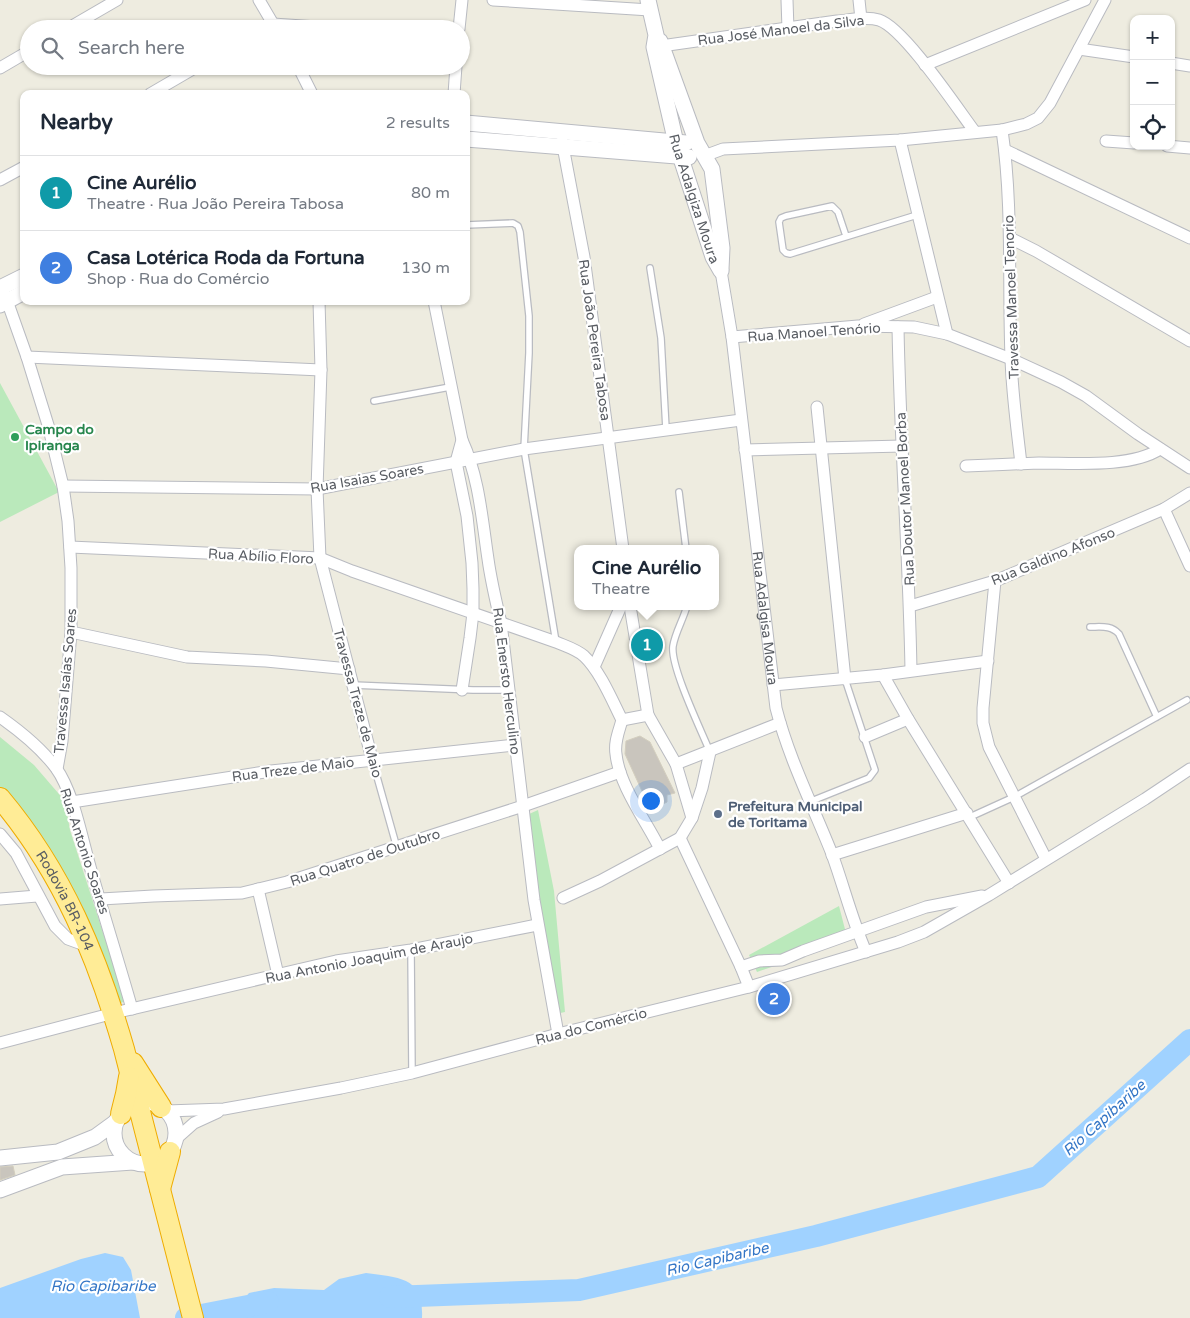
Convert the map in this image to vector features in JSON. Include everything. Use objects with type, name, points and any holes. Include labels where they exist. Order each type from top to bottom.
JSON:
[{"type":"highway","name":"Rodovia BR-104","points":[[0,798],[45,858],[123,1011],[124,1049],[138,1104]]},
{"type":"highway","points":[[124,1049],[164,1109]]},
{"type":"highway","points":[[119,1118],[126,1094],[129,1070]]},
{"type":"highway","points":[[138,1104],[140,1163],[161,1198],[193,1318]]},
{"type":"highway","points":[[161,1198],[173,1146]]},
{"type":"street","points":[[83,20],[117,0]]},
{"type":"street","points":[[259,0],[268,20]]},
{"type":"street","points":[[460,20],[462,0]]},
{"type":"street","points":[[493,0],[649,5],[658,42]]},
{"type":"street","points":[[787,0],[788,28]]},
{"type":"street","points":[[859,0],[861,19]]},
{"type":"street","points":[[925,65],[1085,0]]},
{"type":"street","points":[[470,140],[676,143],[701,149],[723,149],[900,140],[1002,130],[1026,124],[1038,118],[1050,103],[1105,0]]},
{"type":"street","name":"Rua José Manoel da Silva","points":[[658,42],[861,19],[877,19],[895,30],[925,65],[975,132]]},
{"type":"street","name":"Rua Adalgiza Moura","points":[[658,42],[676,143],[713,258],[721,271]]},
{"type":"street","name":"Rua Adalgiza Moura","points":[[658,42],[701,149],[712,169],[722,248],[721,271]]},
{"type":"street","points":[[1079,49],[1130,56]]},
{"type":"street","points":[[0,68],[20,56]]},
{"type":"street","points":[[1175,64],[1190,66]]},
{"type":"street","points":[[157,90],[183,75]]},
{"type":"street","points":[[302,75],[310,90]]},
{"type":"street","points":[[454,90],[455,75]]},
{"type":"street","points":[[470,124],[562,140],[681,157],[701,149]]},
{"type":"street","name":"Travessa Manoel Tenorio","points":[[1002,130],[1005,150],[1010,238],[1011,359],[1021,464]]},
{"type":"street","name":"Rua João Pereira Tabosa","points":[[562,140],[584,257],[622,545]]},
{"type":"street","points":[[900,140],[947,334]]},
{"type":"street","points":[[1106,141],[1130,143]]},
{"type":"street","points":[[1175,147],[1190,148]]},
{"type":"street","points":[[1005,150],[1190,238]]},
{"type":"street","points":[[0,180],[20,168]]},
{"type":"street","points":[[1010,238],[1036,251],[1190,341]]},
{"type":"street","name":"Rua Adalgisa Moura","points":[[721,271],[732,337],[773,685],[780,723],[832,855],[857,932],[866,952]]},
{"type":"street","points":[[2,293],[20,279]]},
{"type":"street","points":[[2,293],[20,292]]},
{"type":"street","name":"Travessa Isaías Soares","points":[[2,293],[27,357],[48,425],[63,486],[70,547],[71,632],[62,741],[57,769]]},
{"type":"street","points":[[858,326],[937,297]]},
{"type":"street","name":"Travessa Treze de Maio","points":[[319,305],[321,370],[317,489],[320,558],[372,759]]},
{"type":"street","name":"Rua Enersto Herculino","points":[[435,305],[462,440],[471,460],[482,510],[494,592],[501,623],[538,925],[558,1034]]},
{"type":"street","name":"Rua Manoel Tenório","points":[[732,337],[858,326],[914,327],[947,334],[1011,359],[1061,382],[1086,396],[1190,468]]},
{"type":"street","name":"Rua Doutor Manoel Borba","points":[[898,327],[911,670]]},
{"type":"street","points":[[27,357],[321,370]]},
{"type":"street","points":[[817,407],[845,679]]},
{"type":"street","name":"Rua Isaias Soares","points":[[63,486],[317,489],[524,449],[608,436],[741,420]]},
{"type":"street","points":[[462,440],[456,462],[467,516],[472,563],[473,613],[462,690]]},
{"type":"street","points":[[745,450],[902,446]]},
{"type":"street","points":[[966,466],[1095,463],[1133,460],[1147,456],[1160,448]]},
{"type":"street","name":"Rua Galdino Afonso","points":[[910,606],[995,581],[1164,509],[1190,493]]},
{"type":"street","points":[[1164,509],[1190,566]]},
{"type":"street","name":"Rua Abílio Floro","points":[[70,547],[320,558],[352,571],[556,642],[584,656],[594,667]]},
{"type":"street","points":[[995,581],[982,708],[985,735],[989,747],[1046,859]]},
{"type":"street","points":[[619,610],[594,667],[622,720],[615,753],[620,772],[660,849]]},
{"type":"street","points":[[631,610],[648,715],[676,764],[692,818]]},
{"type":"street","points":[[71,632],[186,657],[266,661],[349,669]]},
{"type":"street","points":[[773,685],[883,675],[988,661]]},
{"type":"street","points":[[883,675],[1009,883]]},
{"type":"street","points":[[622,720],[648,715]]},
{"type":"street","name":"Rua Antonio Soares","points":[[0,716],[40,750],[57,769],[72,802],[101,900],[123,1011]]},
{"type":"street","points":[[865,737],[908,719]]},
{"type":"street","points":[[676,764],[780,723]]},
{"type":"street","name":"Rua Treze de Maio","points":[[72,802],[271,771],[515,745]]},
{"type":"street","points":[[563,898],[600,881],[680,838],[692,818],[702,788],[710,752]]},
{"type":"street","name":"Rua do Comércio","points":[[224,1109],[412,1073],[558,1034],[749,987],[898,942],[924,932],[952,917],[1190,769]]},
{"type":"street","name":"Rua Quatro de Outubro","points":[[101,900],[242,893],[288,882],[397,848],[620,772]]},
{"type":"street","points":[[832,855],[968,815]]},
{"type":"street","points":[[0,834],[16,854],[55,926],[68,939],[90,947]]},
{"type":"street","points":[[680,838],[749,987]]},
{"type":"street","points":[[258,889],[278,975]]},
{"type":"street","points":[[741,967],[759,961],[782,960],[926,907],[989,895]]},
{"type":"street","points":[[0,899],[38,896]]},
{"type":"street","name":"Rua Antonio Joaquim de Araujo","points":[[0,1043],[123,1011],[336,961],[411,950],[538,925]]},
{"type":"street","points":[[0,1158],[58,1152],[95,1137],[119,1118],[126,1109],[147,1102],[164,1109],[224,1109]]},
{"type":"street","points":[[164,1109],[175,1124],[173,1146]]},
{"type":"street","points":[[0,1190],[62,1167],[100,1163],[140,1163],[165,1158],[194,1123],[224,1109]]},
{"type":"street","points":[[119,1118],[114,1135],[116,1143],[124,1155],[140,1163]]},
{"type":"street","points":[[95,1137],[100,1163]]},
{"type":"street","points":[[37,1155],[43,1173]]},
{"type":"lane","points":[[846,236],[838,212],[832,206],[782,217],[779,222],[784,250],[787,254],[794,254],[917,214]]},
{"type":"lane","points":[[470,225],[514,223],[518,226],[520,232],[529,316],[524,449],[556,642]]},
{"type":"lane","points":[[650,268],[661,338],[666,429]]},
{"type":"lane","points":[[374,401],[450,387]]},
{"type":"lane","points":[[679,492],[686,545]]},
{"type":"lane","points":[[686,610],[672,648],[674,661],[710,752]]},
{"type":"lane","points":[[1090,627],[1107,627],[1116,630],[1119,634],[1157,717]]},
{"type":"lane","points":[[810,802],[869,778],[874,770],[845,679]]},
{"type":"lane","points":[[353,685],[508,690]]},
{"type":"lane","points":[[968,815],[1014,797],[1186,700]]},
{"type":"lane","name":"Travessa Treze de Maio","points":[[372,759],[397,848]]},
{"type":"lane","points":[[411,950],[412,1073]]},
{"type":"green space","name":"Campo do Ipiranga","points":[[0,383],[59,492],[0,522]]},
{"type":"green space","points":[[0,737],[34,765],[65,801],[70,830],[125,1001],[119,1004],[0,790]]},
{"type":"green space","points":[[538,810],[554,891],[565,1012],[551,1015],[518,819]]},
{"type":"green space","points":[[839,906],[848,941],[757,972],[749,955]]},
{"type":"water","name":"Rio Capibaribe","points":[[105,1253],[123,1257],[131,1270],[140,1318],[0,1318],[0,1288],[81,1259]]},
{"type":"water","points":[[366,1273],[399,1278],[414,1287],[419,1294],[422,1304],[422,1318],[233,1318],[239,1305],[249,1293],[274,1288],[324,1290],[339,1279]]},
{"type":"building","points":[[640,736],[650,742],[675,793],[667,795],[667,802],[661,805],[656,800],[647,802],[625,754],[626,741]]},
{"type":"building","points":[[13,1166],[15,1175],[0,1180],[0,1167]]},
{"type":"waterway","name":"Rio Capibaribe","points":[[390,1297],[579,1290],[816,1236],[1038,1177],[1190,1040]]},
{"type":"waterway","name":"Rio Capibaribe","points":[[186,1318],[268,1302]]},
{"type":"place","name":"Campo do Ipiranga","points":[[15,437]]},
{"type":"place","name":"Cine Aurélio","points":[[647,645]]},
{"type":"place","name":"Prefeitura Municipal de Toritama","points":[[718,814]]},
{"type":"place","name":"Casa Lotérica Roda da Fortuna","points":[[774,999]]}]
